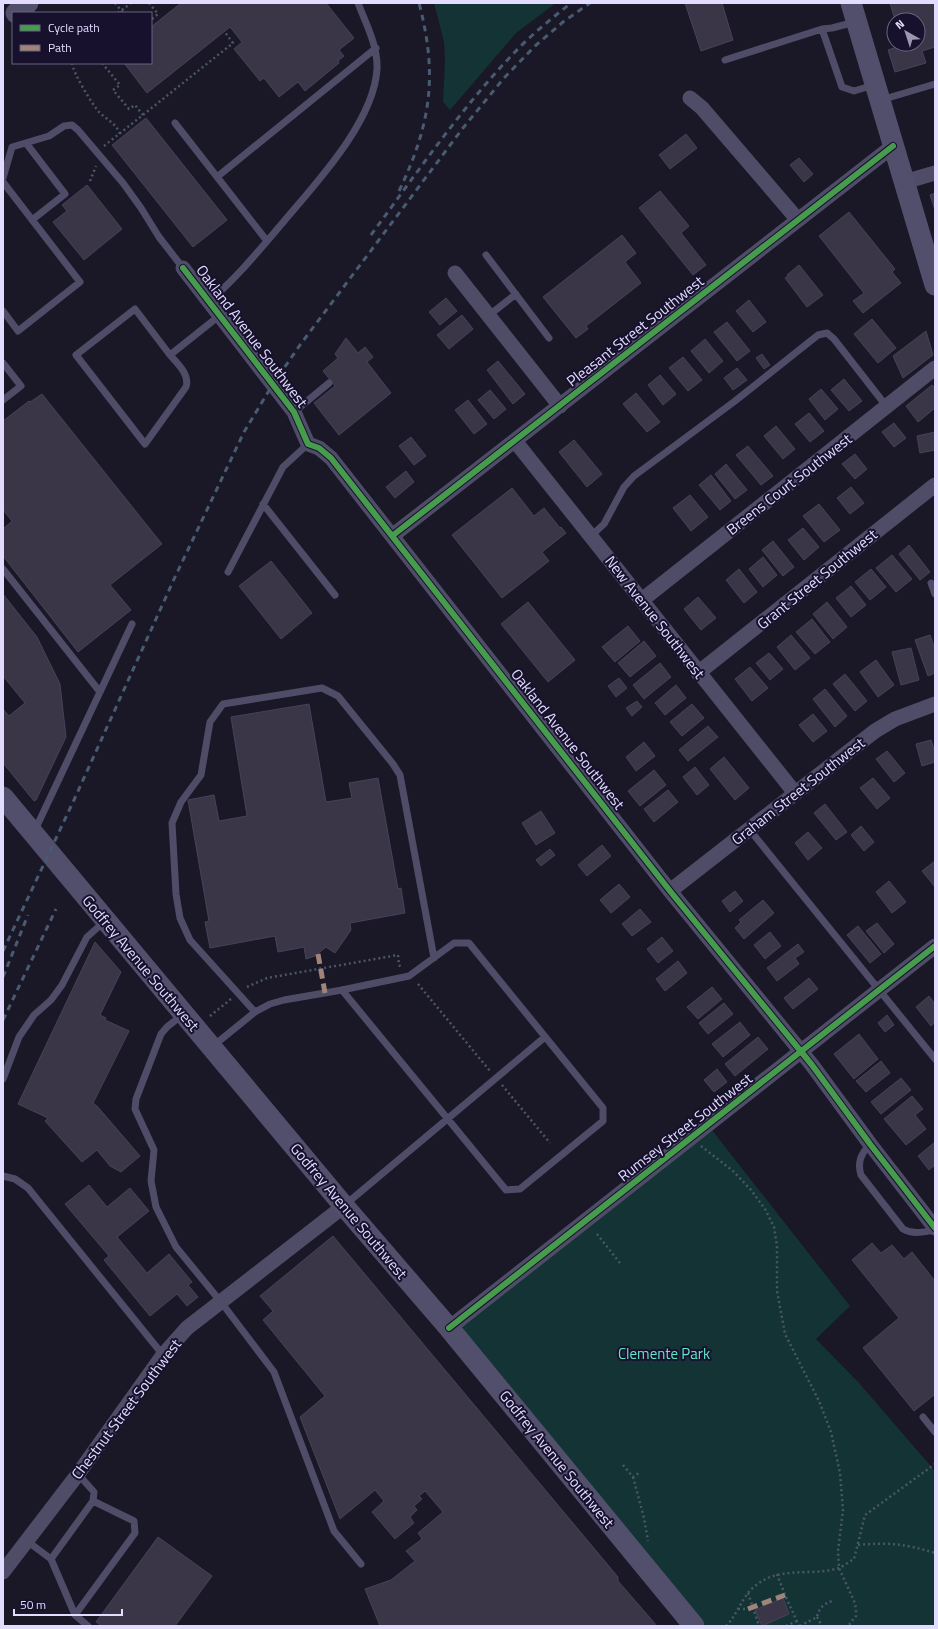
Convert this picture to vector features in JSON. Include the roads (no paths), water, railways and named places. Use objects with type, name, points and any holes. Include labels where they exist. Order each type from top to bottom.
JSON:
[{"type":"main road","points":[[17,12],[28,3]]},
{"type":"main road","points":[[853,13],[935,285]]},
{"type":"main road","points":[[3,23],[12,16]]},
{"type":"main road","name":"Godfrey Avenue Southwest","points":[[3,797],[344,1206],[450,1328],[694,1626]]},
{"type":"street","points":[[690,98],[702,108],[798,220]]},
{"type":"street","name":"Pleasant Street Southwest","points":[[392,536],[893,146]]},
{"type":"street","points":[[904,182],[935,173]]},
{"type":"street","name":"Oakland Avenue Southwest","points":[[183,268],[294,412],[308,444],[319,448],[331,458],[670,891],[801,1052],[870,1144],[933,1222]]},
{"type":"street","points":[[455,273],[560,406]]},
{"type":"street","name":"Breens Court Southwest","points":[[642,600],[935,368]]},
{"type":"street","name":"New Avenue Southwest","points":[[514,441],[795,793]]},
{"type":"street","name":"Grant Street Southwest","points":[[698,673],[935,485]]},
{"type":"street","name":"Graham Street Southwest","points":[[670,891],[876,731],[895,719],[935,704]]},
{"type":"street","name":"Rumsey Street Southwest","points":[[450,1328],[935,946]]},
{"type":"street","name":"Chestnut Street Southwest","points":[[4,1568],[27,1541],[78,1474],[163,1354],[187,1328],[344,1206]]},
{"type":"lane","points":[[208,302],[225,288],[330,166],[362,118],[373,93],[377,70],[376,48],[358,3]]},
{"type":"lane","points":[[725,60],[822,29],[832,28],[853,13]]},
{"type":"lane","points":[[822,29],[842,87],[854,91],[876,93],[935,84]]},
{"type":"lane","points":[[217,177],[376,48]]},
{"type":"lane","points":[[175,123],[267,241]]},
{"type":"lane","points":[[3,178],[12,147],[49,136],[64,126],[72,125],[123,183],[159,237],[183,268]]},
{"type":"lane","points":[[26,143],[65,194],[32,220]]},
{"type":"lane","points":[[3,182],[80,282],[18,331],[3,312]]},
{"type":"lane","points":[[486,255],[549,338]]},
{"type":"lane","points":[[488,316],[516,294]]},
{"type":"lane","points":[[135,309],[170,355],[187,376],[188,382],[186,388],[145,444],[76,355],[135,309]]},
{"type":"lane","points":[[170,355],[219,316]]},
{"type":"lane","points":[[591,536],[604,524],[624,487],[634,476],[735,401],[818,335],[827,333],[834,339],[887,407]]},
{"type":"lane","points":[[3,363],[21,386],[3,400]]},
{"type":"lane","points":[[294,412],[329,383]]},
{"type":"lane","points":[[228,572],[283,467],[308,444]]},
{"type":"lane","points":[[263,504],[335,595]]},
{"type":"lane","points":[[3,569],[100,692]]},
{"type":"lane","points":[[931,583],[935,594]]},
{"type":"lane","points":[[33,834],[132,624]]},
{"type":"lane","points":[[255,1012],[190,940],[180,918],[176,894],[172,824],[181,802],[201,775],[210,722],[223,704],[322,688],[338,696],[393,764],[400,776],[434,958]]},
{"type":"lane","points":[[749,829],[880,989],[935,1059]]},
{"type":"lane","points":[[3,1079],[19,1037],[34,1015],[51,1000],[62,985],[87,937],[106,920]]},
{"type":"lane","points":[[212,1047],[255,1012],[270,1004],[409,976],[454,942],[469,944],[603,1108],[603,1121],[520,1189],[506,1190],[342,990]]},
{"type":"lane","points":[[184,1013],[167,1027],[162,1034],[136,1099],[135,1108],[154,1150],[151,1181],[156,1207],[176,1247],[221,1302],[274,1372],[334,1531],[361,1564]]},
{"type":"lane","points":[[344,1206],[545,1037]]},
{"type":"lane","points":[[870,1144],[864,1151],[860,1160],[860,1175],[903,1228],[910,1232],[919,1233],[933,1222]]},
{"type":"lane","points":[[3,1176],[15,1179],[28,1188],[163,1354]]},
{"type":"lane","points":[[923,1416],[935,1432]]},
{"type":"lane","points":[[51,1559],[93,1501],[94,1492],[78,1474]]},
{"type":"lane","points":[[75,1615],[135,1533],[134,1521],[93,1501]]},
{"type":"lane","points":[[27,1541],[51,1559],[75,1615],[88,1626]]},
{"type":"railway","points":[[399,191],[410,167],[418,143],[428,99],[428,53],[425,29],[419,3]]},
{"type":"railway","points":[[371,235],[440,141],[476,96],[527,40],[571,3]]},
{"type":"railway","points":[[3,951],[74,800],[175,577],[244,432],[273,384],[300,345],[463,128],[504,78],[535,46],[563,22],[590,3]]},
{"type":"railway","points":[[3,1020],[56,909]]},
{"type":"railway","points":[[3,977],[28,915]]},
{"type":"park label","name":"Clemente Park","points":[[664,1353]]}]
